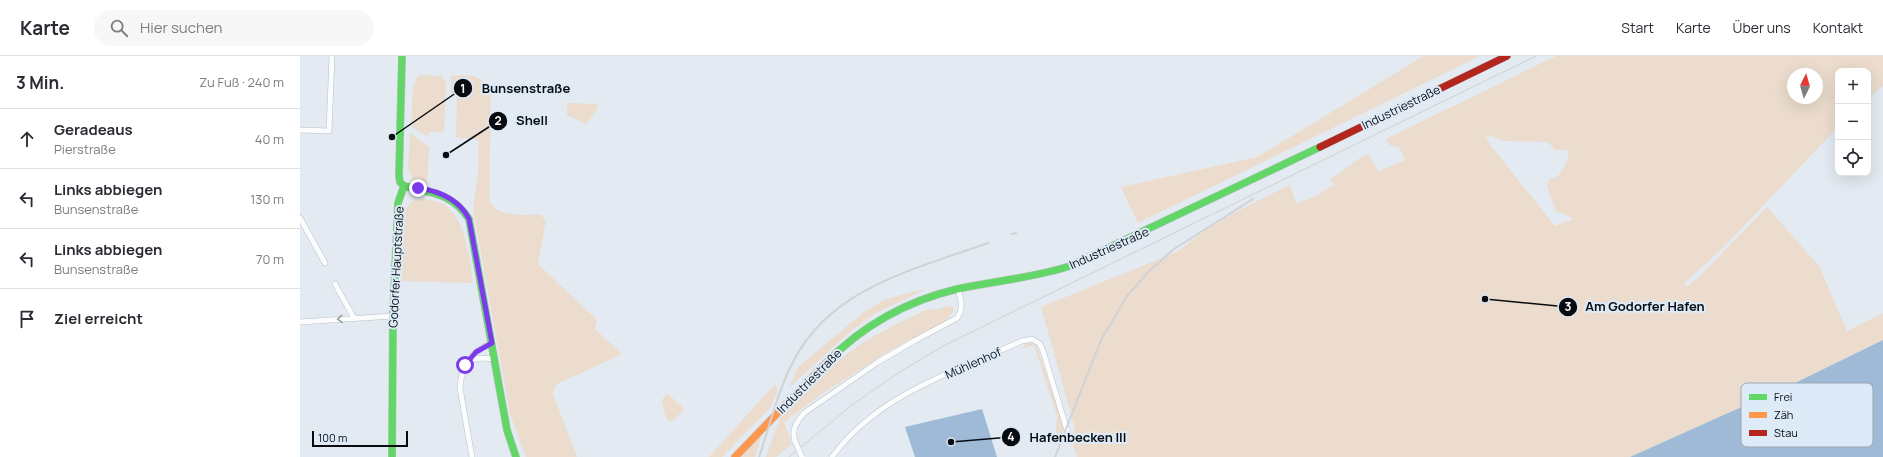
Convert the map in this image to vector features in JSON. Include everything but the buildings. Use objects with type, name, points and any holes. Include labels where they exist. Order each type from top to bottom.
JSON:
[{"type":"main road","points":[[402,56],[400,182],[404,186],[430,190],[444,195],[464,209],[469,219],[508,430],[516,457]]},
{"type":"main road","name":"Industriestraße","points":[[735,457],[832,357],[875,322],[927,297],[958,289],[1046,274],[1091,257],[1507,56]]},
{"type":"main road","name":"Godorfer Hauptstraße","points":[[392,457],[393,316],[398,203],[404,186]]},
{"type":"street","points":[[300,130],[329,131],[332,56]]},
{"type":"street","points":[[300,218],[325,263]]},
{"type":"street","points":[[335,284],[354,318]]},
{"type":"street","points":[[802,457],[793,432],[795,425],[804,413],[878,362],[957,318],[961,313],[962,308],[958,289]]},
{"type":"street","points":[[300,322],[393,316]]},
{"type":"street","name":"Mühlenhof","points":[[832,457],[863,422],[896,399],[1022,341],[1032,339],[1040,344],[1043,351],[1070,437]]},
{"type":"street","points":[[472,457],[460,388],[462,371],[468,361],[483,346],[492,343]]},
{"type":"street","points":[[468,361],[482,358],[494,359]]},
{"type":"shaded area","points":[[1424,56],[1480,56],[1138,223],[1121,187],[1257,157]]},
{"type":"shaded area","points":[[1556,56],[1883,56],[1883,86],[1871,96],[1871,68],[1835,68],[1835,130],[1720,251],[1684,283],[1687,287],[1704,272],[1767,207],[1819,266],[1847,331],[1883,313],[1883,340],[1795,383],[1741,383],[1741,407],[1630,457],[1077,457],[1071,438],[1075,428],[1041,307],[1179,251],[1218,222],[1290,185],[1296,204],[1318,195],[1333,185],[1331,179],[1367,153],[1379,171],[1405,160],[1399,147],[1389,145],[1386,139]],"holes":[[[1488,135],[1504,141],[1548,142],[1555,150],[1568,150],[1568,158],[1563,169],[1556,178],[1550,178],[1547,186],[1556,212],[1565,214],[1573,219],[1555,226],[1491,146],[1486,136]]]},
{"type":"shaded area","points":[[418,76],[442,76],[446,83],[444,132],[429,132],[428,137],[411,126],[413,87]]},
{"type":"shaded area","points":[[451,76],[474,76],[483,81],[491,91],[489,200],[493,206],[504,213],[541,215],[546,221],[538,264],[597,320],[595,329],[621,353],[618,356],[557,384],[554,389],[553,394],[577,457],[526,457],[510,414],[473,209],[478,174],[479,140],[456,137],[457,95],[451,94]]},
{"type":"shaded area","points":[[567,103],[598,104],[597,110],[586,124],[567,115]]},
{"type":"shaded area","points":[[410,133],[429,147],[427,183],[424,184],[413,180],[408,168]]},
{"type":"shaded area","points":[[423,199],[438,202],[447,207],[460,225],[468,249],[473,283],[402,281],[404,211],[411,202]]},
{"type":"shaded area","points":[[928,288],[876,313],[853,329],[789,388],[799,366],[864,312],[886,299]]},
{"type":"shaded area","points":[[947,306],[954,307],[953,312],[945,321],[884,354],[820,395],[784,422],[792,444],[776,457],[766,457],[781,415],[838,361],[865,341],[897,324],[928,309],[935,310]]},
{"type":"shaded area","points":[[1027,343],[1032,343],[1037,346],[1064,428],[1057,446],[1055,446],[1057,416],[1034,345],[1022,349]]},
{"type":"shaded area","points":[[775,384],[778,390],[771,407],[722,457],[709,457]]},
{"type":"shaded area","points":[[667,393],[684,409],[674,420],[669,421],[666,418],[662,400]]},
{"type":"shaded area","points":[[762,434],[755,457],[740,457]]},
{"type":"water","points":[[1883,340],[1883,457],[1630,457],[1741,407],[1741,447],[1873,447],[1873,383],[1795,383]]},
{"type":"water","points":[[982,409],[997,457],[915,457],[905,427]]},
{"type":"tram line","points":[[789,457],[852,405],[898,373],[945,345],[1536,56]]},
{"type":"railway","points":[[1055,457],[1101,340],[1127,296],[1150,270],[1174,249],[1253,199]]},
{"type":"railway","points":[[1012,234],[1016,233]]},
{"type":"railway","points":[[759,457],[788,371],[810,335],[830,315],[853,298],[878,284],[905,272],[988,243]]},
{"type":"traffic: fast","points":[[402,56],[399,176],[400,182],[404,186]]},
{"type":"traffic: fast","points":[[826,363],[870,326],[920,300],[957,289],[1028,276],[1070,266],[1320,147]]},
{"type":"traffic: fast","points":[[404,186],[441,195],[456,204],[469,219],[507,430],[516,457]]},
{"type":"traffic: fast","points":[[392,457],[393,316],[398,203],[404,186]]},
{"type":"traffic: slow","points":[[735,457],[826,363]]},
{"type":"traffic: jam","points":[[1320,147],[1507,56]]},
{"type":"place","name":"Bunsenstraße","points":[[392,137]]},
{"type":"place","name":"Shell","points":[[446,155]]},
{"type":"place","name":"Am Godorfer Hafen","points":[[1485,299]]},
{"type":"place","name":"Hafenbecken III","points":[[951,442]]},
{"type":"route","points":[[418,188],[444,195],[464,209],[469,219],[492,343],[483,346],[465,365]]}]
